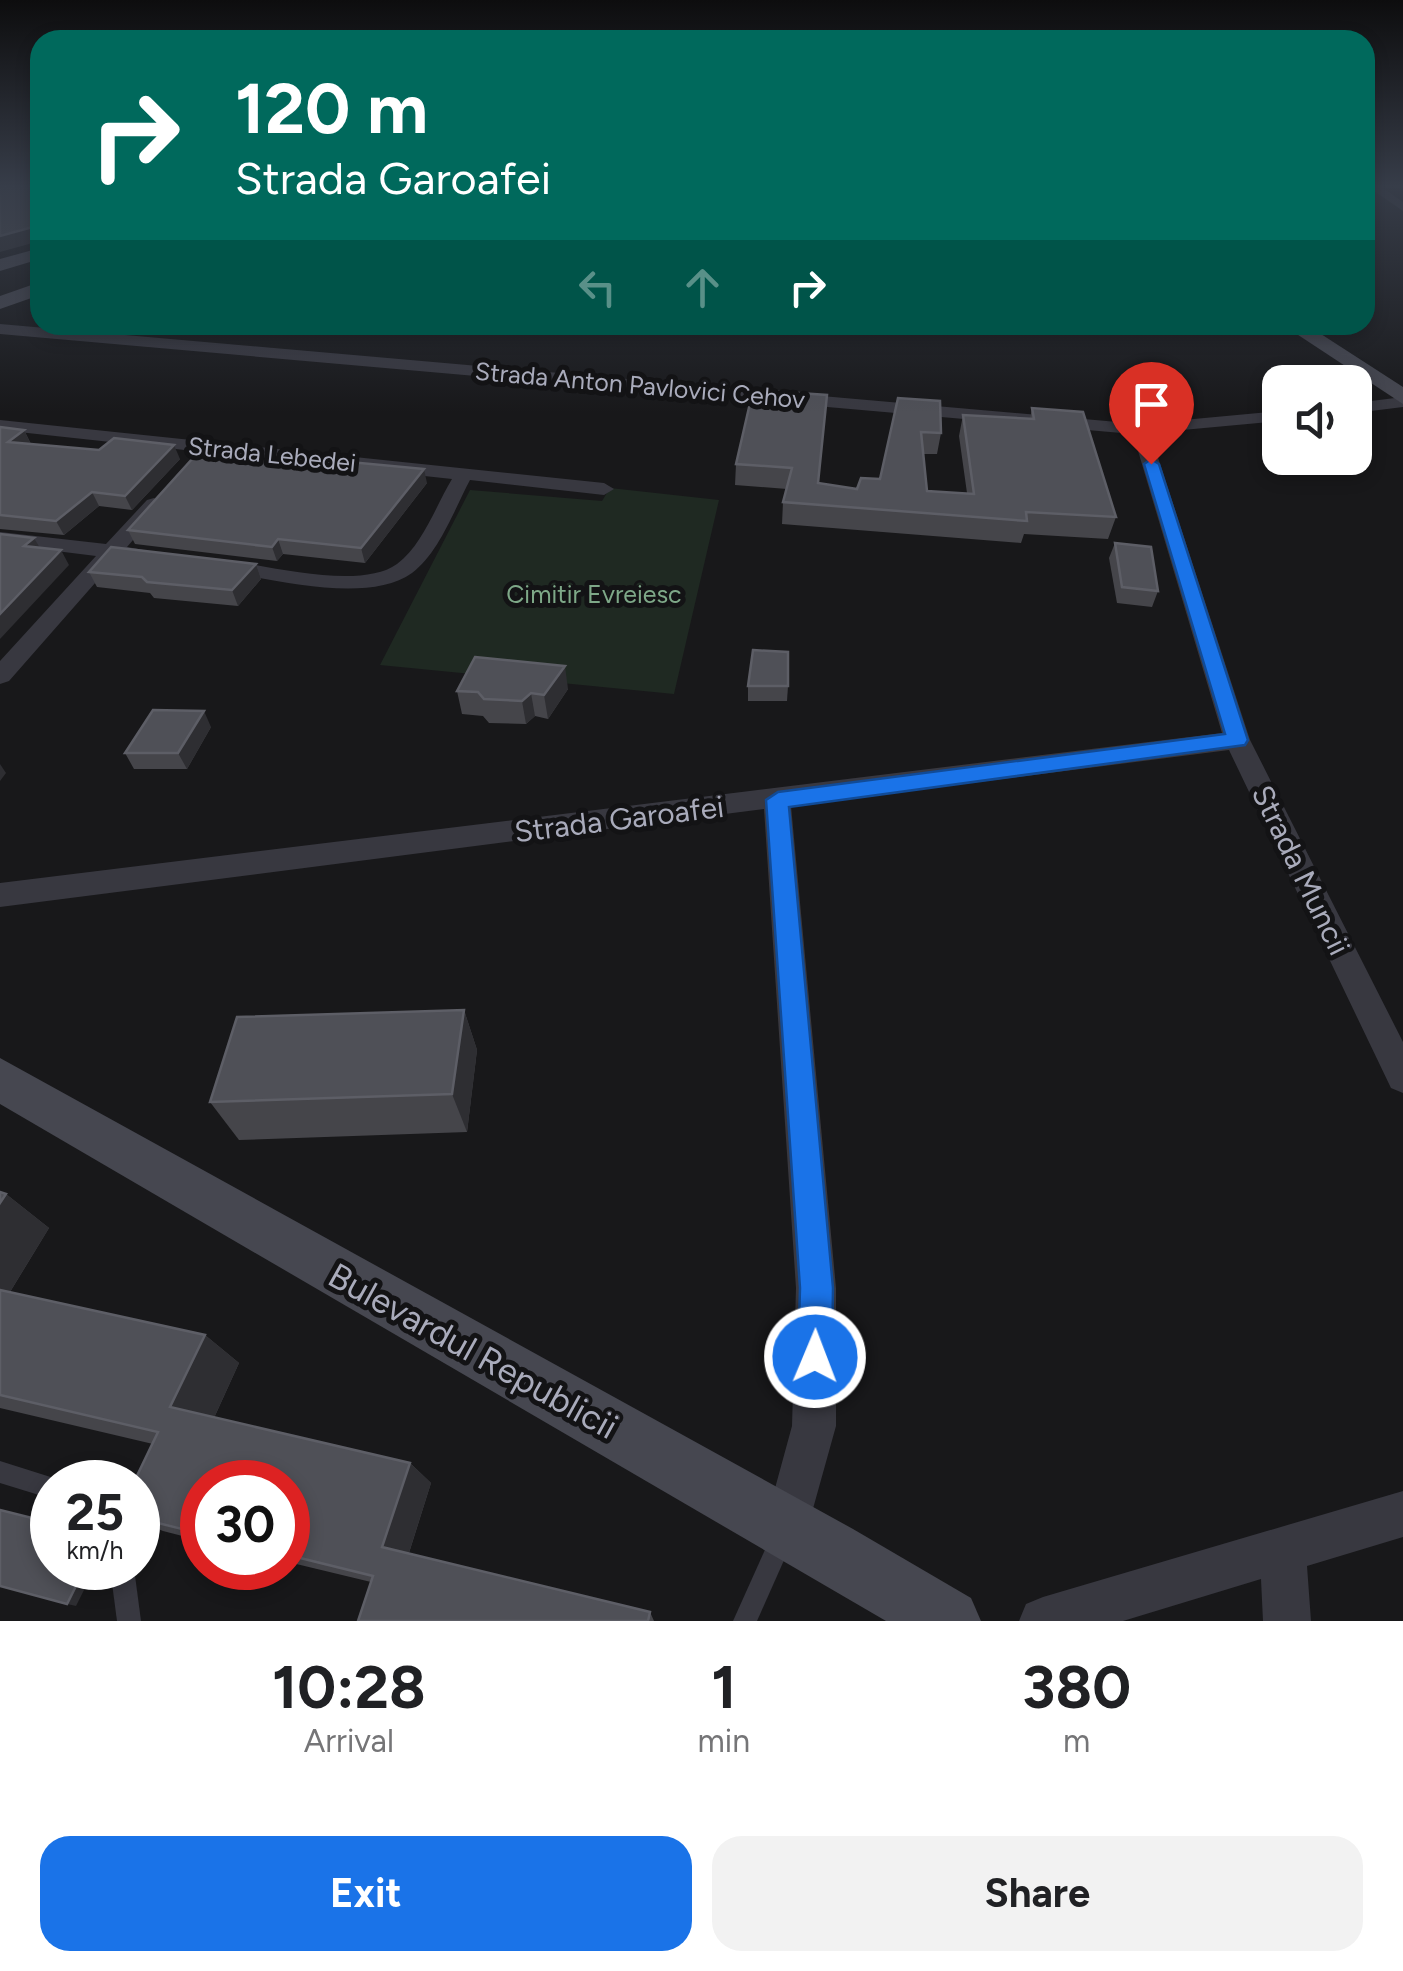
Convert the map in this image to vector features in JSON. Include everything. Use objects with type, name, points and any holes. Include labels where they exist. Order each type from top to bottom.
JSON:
[{"type":"street","points":[[0,303],[30,292]]},
{"type":"street","name":"Strada Anton Pavlovici Cehov","points":[[0,329],[30,332]]},
{"type":"street","name":"Strada Anton Pavlovici Cehov","points":[[68,335],[1140,429],[1262,418]]},
{"type":"street","points":[[1309,335],[1399,393]]},
{"type":"street","points":[[1372,402],[1399,393]]},
{"type":"street","name":"Strada Lebedei","points":[[0,425],[198,454],[604,490]]},
{"type":"street","name":"Strada Muncii","points":[[1140,429],[1237,740],[1403,1077]]},
{"type":"street","points":[[0,538],[348,580],[387,578],[409,564],[463,475]]},
{"type":"street","points":[[0,676],[165,491]]},
{"type":"street","name":"Strada Garoafei","points":[[0,895],[1237,740]]},
{"type":"street","points":[[778,800],[816,1288],[814,1426],[788,1525]]},
{"type":"street","name":"Bulevardul Republicii","points":[[0,1079],[209,1204],[788,1525],[948,1621]]},
{"type":"street","points":[[1043,1621],[1403,1514]]},
{"type":"street","points":[[1283,1549],[1288,1621]]},
{"type":"lane","points":[[0,1472],[30,1481]]},
{"type":"lane","points":[[744,1621],[788,1525]]},
{"type":"lane","points":[[125,1590],[129,1621]]},
{"type":"green space","name":"Cimitir Evreiesc","points":[[610,488],[719,500],[674,694],[380,665],[470,490],[602,501]]},
{"type":"building","points":[[753,390],[827,395],[818,483],[857,489],[861,478],[880,479],[898,398],[940,401],[941,433],[921,432],[927,491],[974,494],[963,415],[1034,419],[1032,408],[1083,412],[1116,517],[1026,512],[1027,521],[783,502],[792,468],[736,464]]},
{"type":"building","points":[[0,427],[24,430],[8,442],[99,450],[114,438],[174,445],[125,496],[92,492],[56,521],[0,515]]},
{"type":"building","points":[[202,448],[424,469],[361,548],[278,539],[272,547],[128,530]]},
{"type":"building","points":[[0,534],[34,538],[24,546],[61,550],[0,614]]},
{"type":"building","points":[[1115,543],[1151,547],[1158,591],[1122,587]]},
{"type":"building","points":[[111,547],[256,564],[232,590],[89,572]]},
{"type":"building","points":[[753,650],[788,652],[788,686],[748,686]]},
{"type":"building","points":[[475,657],[565,666],[544,695],[531,693],[522,701],[484,699],[478,692],[457,691]]},
{"type":"building","points":[[153,710],[204,711],[178,753],[125,753]]},
{"type":"building","points":[[464,1010],[452,1094],[210,1102],[237,1017]]},
{"type":"building","points":[[0,1290],[205,1335],[170,1407],[410,1463],[382,1547],[650,1612],[648,1621],[358,1621],[373,1576],[310,1560],[310,1460],[180,1460],[180,1528],[160,1524],[160,1460],[145,1460],[158,1432],[0,1395]]},
{"type":"building","points":[[0,1510],[30,1518],[30,1590],[74,1590],[67,1604],[0,1586]]},
{"type":"route","points":[[815,1357],[816,1288],[778,800],[1237,740],[1151,464]]}]
